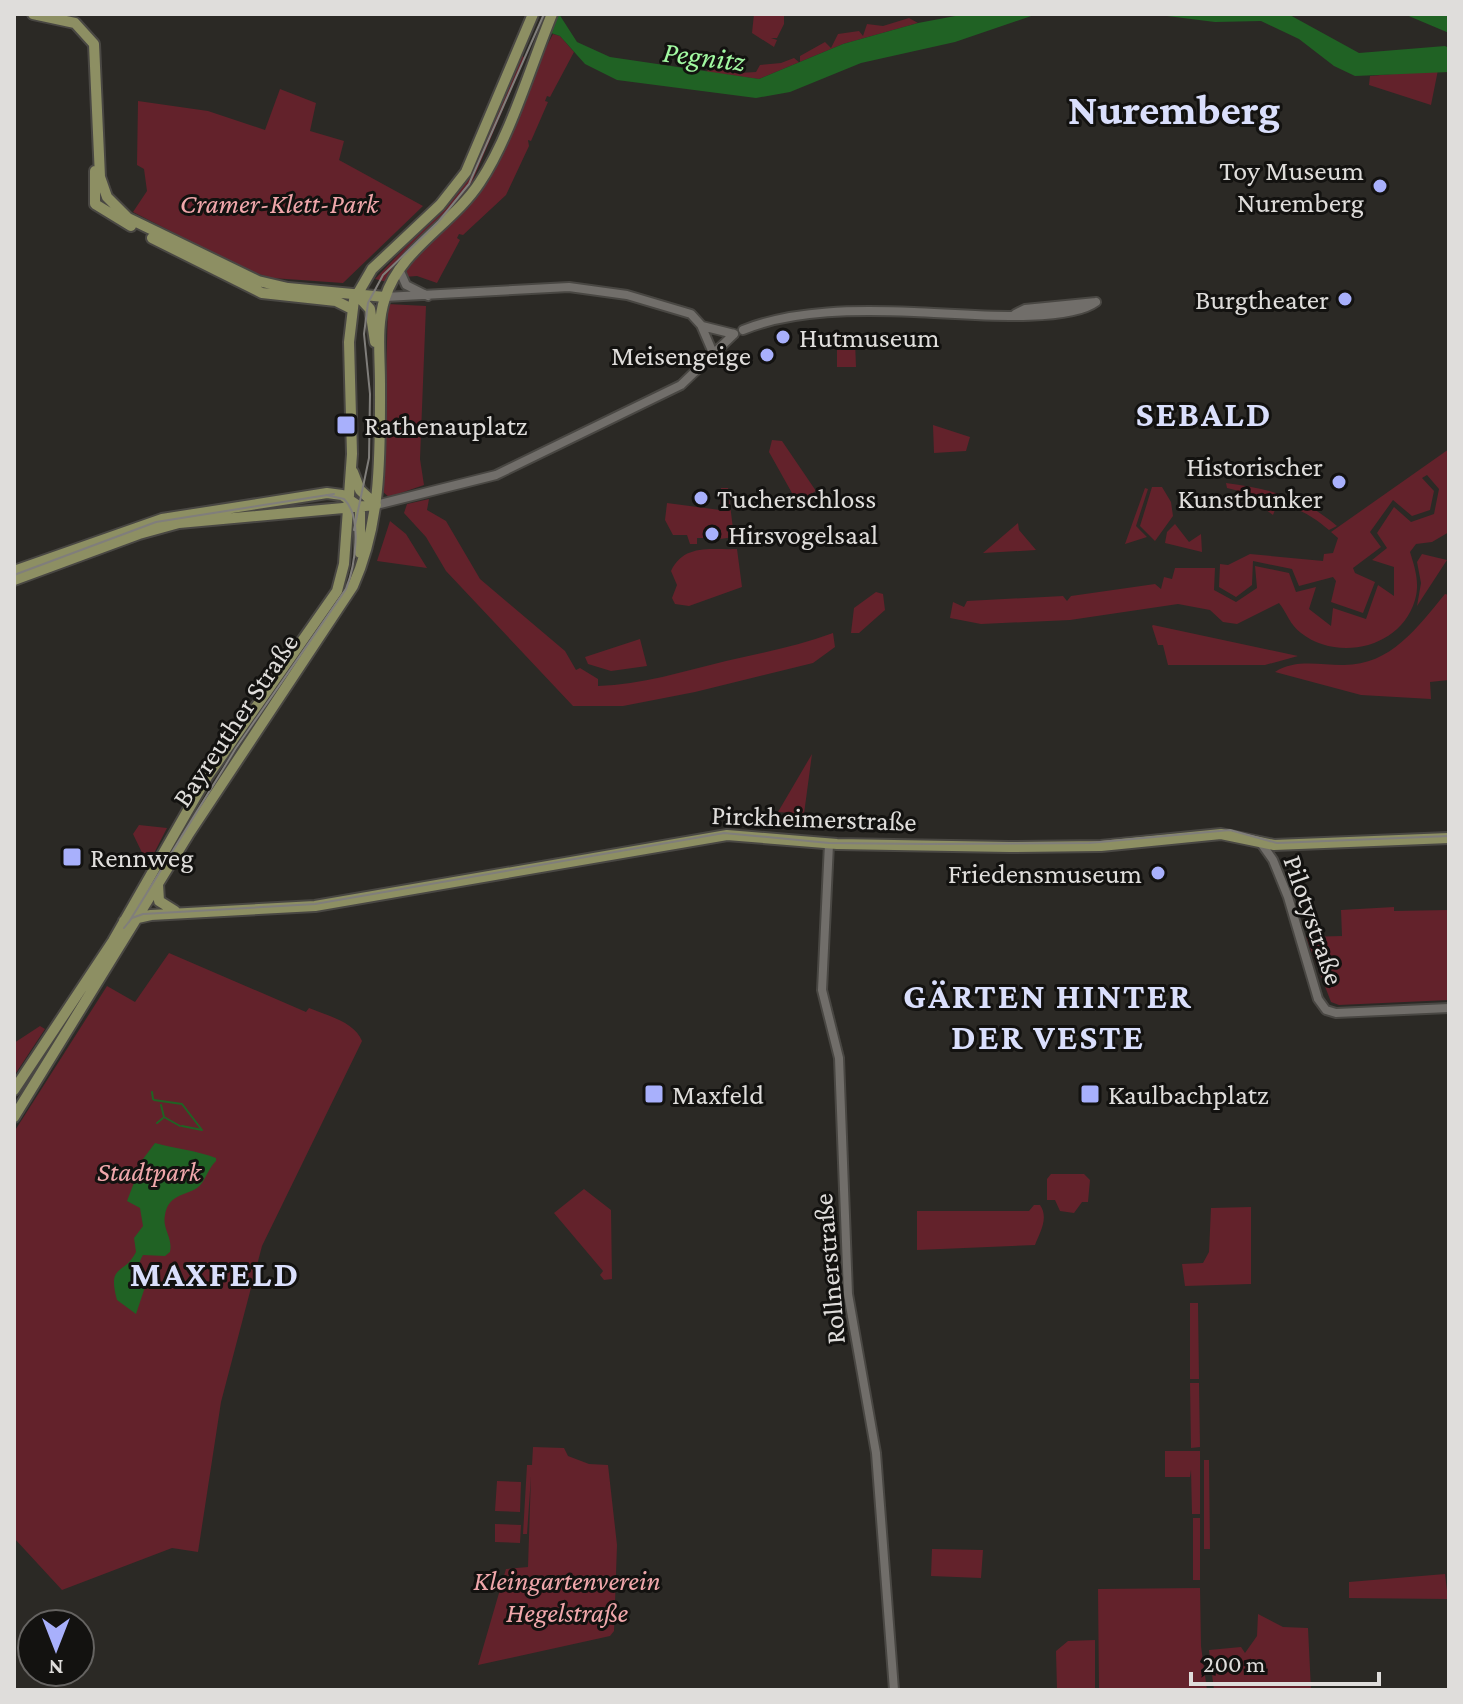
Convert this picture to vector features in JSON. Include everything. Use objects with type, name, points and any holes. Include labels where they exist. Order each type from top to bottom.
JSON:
[{"type":"main road","points":[[33,14],[70,21],[85,30],[95,48],[97,153],[93,201],[125,223],[246,287],[278,298],[336,301],[352,309]]},
{"type":"main road","points":[[376,505],[381,469],[380,361],[385,297],[399,268],[460,207],[482,180],[552,14]]},
{"type":"main road","points":[[347,503],[351,467],[349,342],[356,294],[372,269],[440,205],[464,175],[529,24]]},
{"type":"main road","points":[[97,153],[104,192],[130,219],[258,281],[283,288],[385,297]]},
{"type":"main road","points":[[356,294],[370,309],[380,361]]},
{"type":"main road","points":[[351,467],[360,490],[376,505]]},
{"type":"main road","points":[[14,571],[171,517],[327,493],[360,507],[376,505]]},
{"type":"main road","points":[[14,580],[174,524],[347,503]]},
{"type":"main road","name":"Bayreuther Straße","points":[[14,1090],[124,921],[209,774],[333,598],[344,564],[347,503]]},
{"type":"main road","name":"Bayreuther Straße","points":[[14,1117],[158,883],[357,579],[376,505]]},
{"type":"main road","points":[[357,579],[362,518],[360,507]]},
{"type":"main road","name":"Pirckheimerstraße","points":[[124,921],[138,916],[315,906],[712,836],[740,835],[829,844],[1089,846],[1221,834],[1261,843],[1449,838]]},
{"type":"main road","points":[[158,883],[159,901],[181,913]]},
{"type":"main road","points":[[134,904],[138,916]]},
{"type":"street","points":[[399,268],[406,285],[431,296]]},
{"type":"street","points":[[376,505],[487,479],[541,454],[681,385],[734,334],[701,325],[684,311],[627,295],[550,287],[385,297]]},
{"type":"street","points":[[743,330],[828,314],[988,315],[1072,307]]},
{"type":"street","points":[[701,325],[713,353]]},
{"type":"street","name":"Pilotystraße","points":[[1261,843],[1281,878],[1318,999],[1326,1010],[1336,1013],[1449,1008]]},
{"type":"street","name":"Rollnerstraße","points":[[829,844],[822,990],[839,1058],[848,1294],[877,1463],[894,1690]]},
{"type":"green space","points":[[754,14],[784,14],[784,24],[777,38],[771,38],[777,40],[774,47],[752,33]]},
{"type":"green space","points":[[909,18],[918,23],[843,44],[800,62],[800,56],[825,42],[831,48],[838,34],[859,31],[863,36],[867,24],[883,26]]},
{"type":"green space","points":[[553,34],[560,36],[574,52],[550,97],[547,96],[545,101],[548,102],[531,141],[528,140],[529,146],[506,195],[463,235],[459,234],[457,238],[460,240],[437,283],[417,276],[404,277],[412,259],[462,211]]},
{"type":"green space","points":[[521,55],[525,58],[472,182],[387,282],[375,279],[459,191]]},
{"type":"green space","points":[[794,58],[799,62],[759,79],[706,72],[713,65],[738,68],[739,73],[756,72],[760,65]]},
{"type":"green space","points":[[1438,70],[1431,105],[1369,85],[1370,76]]},
{"type":"green space","name":"Cramer-Klett-Park","points":[[280,89],[316,103],[310,131],[344,141],[339,160],[423,206],[343,283],[272,278],[249,271],[133,212],[147,191],[144,169],[137,165],[138,101],[208,111],[265,130]]},
{"type":"green space","points":[[388,304],[426,306],[420,459],[424,485],[389,497],[383,492]]},
{"type":"green space","points":[[837,341],[855,341],[856,367],[837,367]]},
{"type":"green space","points":[[933,425],[970,437],[966,451],[934,453]]},
{"type":"green space","points":[[772,440],[782,441],[816,491],[797,502],[769,452]]},
{"type":"green space","points":[[1449,449],[1449,532],[1432,542],[1416,544],[1410,552],[1417,588],[1408,616],[1383,639],[1367,645],[1332,647],[1316,642],[1297,630],[1279,603],[1237,624],[1223,622],[1210,610],[1178,604],[1070,620],[981,624],[950,618],[953,602],[964,607],[967,601],[1063,596],[1067,601],[1071,596],[1155,584],[1161,589],[1164,577],[1172,579],[1175,568],[1215,568],[1214,590],[1236,602],[1257,588],[1255,566],[1289,573],[1296,592],[1316,587],[1309,609],[1331,626],[1333,608],[1366,619],[1378,585],[1394,596],[1394,567],[1372,560],[1387,548],[1377,533],[1394,507],[1411,522],[1434,514],[1439,489],[1427,475],[1422,478],[1434,491],[1430,510],[1412,516],[1393,500],[1370,532],[1381,547],[1353,568],[1355,573],[1375,582],[1363,613],[1331,602],[1336,581],[1333,577],[1299,586],[1292,569],[1253,561],[1252,585],[1236,597],[1219,587],[1220,564],[1228,565],[1250,554],[1323,561],[1324,554],[1333,553],[1338,538],[1331,532]]},
{"type":"green space","points":[[1226,483],[1257,488],[1298,501],[1337,526],[1329,530],[1306,514],[1281,507],[1278,502],[1273,515],[1261,506],[1263,497],[1227,488]]},
{"type":"green space","points":[[1152,487],[1162,487],[1171,502],[1173,516],[1155,541],[1140,526]]},
{"type":"green space","points":[[721,488],[728,488],[734,537],[720,539],[721,530],[714,527],[704,530],[704,538],[697,538],[697,544],[690,544],[687,535],[673,535],[665,520],[667,503],[720,510]]},
{"type":"green space","points":[[1145,488],[1148,489],[1136,526],[1147,537],[1125,544]]},
{"type":"green space","points":[[429,499],[427,510],[446,521],[480,579],[565,651],[576,670],[580,668],[598,679],[598,686],[662,677],[833,633],[835,647],[813,663],[695,692],[623,706],[573,706],[446,571],[426,537],[404,513],[407,504]]},
{"type":"green space","points":[[390,521],[406,534],[427,568],[377,561]]},
{"type":"green space","points":[[1018,523],[1019,530],[1036,550],[983,553]]},
{"type":"green space","points":[[1175,524],[1189,542],[1201,534],[1202,552],[1165,543],[1167,532]]},
{"type":"green space","points":[[737,549],[742,587],[689,606],[675,604],[672,598],[677,585],[671,571],[676,562],[698,550]]},
{"type":"green space","points":[[1422,554],[1447,560],[1417,606],[1421,583],[1417,562]]},
{"type":"green space","points":[[876,592],[883,594],[885,610],[859,633],[851,633],[854,608]]},
{"type":"green space","points":[[1445,594],[1449,595],[1449,680],[1430,682],[1431,699],[1361,695],[1275,672],[1291,665],[1359,664],[1374,659],[1401,643]]},
{"type":"green space","points":[[1152,626],[1298,656],[1265,665],[1168,665],[1163,645],[1158,645]]},
{"type":"green space","points":[[640,639],[647,666],[611,671],[588,664],[585,657]]},
{"type":"green space","points":[[812,754],[804,814],[778,812]]},
{"type":"green space","points":[[139,825],[167,828],[148,865],[133,834]]},
{"type":"green space","points":[[1394,907],[1394,911],[1449,910],[1449,1000],[1339,1005],[1331,1002],[1306,937],[1342,936],[1341,910]]},
{"type":"green space","name":"Stadtpark","points":[[169,953],[306,1012],[309,1008],[339,1020],[353,1029],[362,1041],[262,1246],[221,1402],[198,1552],[172,1548],[62,1590],[14,1538],[14,1132],[107,986],[135,1002]]},
{"type":"green space","points":[[40,1026],[45,1029],[14,1076],[14,1043]]},
{"type":"green space","points":[[1051,1174],[1084,1174],[1090,1180],[1088,1202],[1082,1202],[1074,1213],[1060,1211],[1055,1200],[1047,1200],[1047,1179]]},
{"type":"green space","points":[[584,1189],[611,1210],[612,1279],[604,1280],[600,1275],[603,1271],[554,1213]]},
{"type":"green space","points":[[1034,1205],[1040,1205],[1044,1215],[1035,1245],[917,1250],[917,1211],[1029,1211]]},
{"type":"green space","points":[[1251,1207],[1251,1284],[1185,1286],[1182,1264],[1203,1263],[1209,1252],[1211,1208]]},
{"type":"green space","points":[[1190,1303],[1198,1303],[1199,1379],[1190,1379]]},
{"type":"green space","points":[[1190,1383],[1199,1383],[1200,1447],[1191,1448]]},
{"type":"green space","name":"Kleingartenverein Hegelstraße","points":[[533,1447],[564,1448],[568,1456],[589,1464],[608,1465],[617,1545],[614,1631],[610,1636],[478,1665],[506,1569],[528,1567],[531,1476],[527,1534],[523,1534],[527,1465],[532,1465]]},
{"type":"green space","points":[[1165,1451],[1200,1451],[1200,1514],[1192,1514],[1191,1470],[1190,1477],[1165,1477]]},
{"type":"green space","points":[[1204,1460],[1209,1460],[1210,1549],[1204,1549]]},
{"type":"green space","points":[[497,1481],[521,1482],[520,1512],[495,1511]]},
{"type":"green space","points":[[1193,1518],[1200,1518],[1200,1580],[1193,1580]]},
{"type":"green space","points":[[495,1524],[521,1525],[520,1543],[495,1542]]},
{"type":"green space","points":[[932,1549],[983,1550],[981,1578],[931,1576]]},
{"type":"green space","points":[[1445,1574],[1448,1599],[1349,1598],[1349,1582]]},
{"type":"green space","points":[[1200,1588],[1201,1646],[1207,1690],[1099,1690],[1098,1589]]},
{"type":"green space","points":[[1258,1614],[1283,1627],[1308,1628],[1311,1690],[1214,1690],[1209,1650],[1241,1647],[1245,1653],[1257,1636]]},
{"type":"green space","points":[[1095,1640],[1095,1690],[1057,1690],[1056,1651],[1068,1641]]},
{"type":"shaded area","points":[[541,14],[559,14],[577,42],[610,57],[759,79],[843,44],[918,23],[966,14],[1037,14],[955,42],[861,63],[790,92],[756,98],[617,80],[585,64],[560,36],[551,33]]},
{"type":"shaded area","points":[[1151,14],[1288,14],[1359,53],[1445,46],[1449,48],[1449,72],[1355,76],[1334,66],[1299,39],[1261,21],[1215,22]]},
{"type":"shaded area","points":[[1404,14],[1449,14],[1449,33]]},
{"type":"shaded area","points":[[155,1143],[208,1155],[216,1161],[200,1186],[169,1203],[164,1220],[170,1252],[165,1256],[143,1255],[139,1267],[145,1287],[136,1314],[117,1300],[114,1280],[118,1271],[136,1252],[134,1238],[143,1226],[140,1208],[127,1201],[143,1159]]},
{"type":"waterway","points":[[152,1092],[153,1099]]},
{"type":"waterway","points":[[154,1100],[182,1104],[202,1130],[182,1126]]},
{"type":"waterway","points":[[161,1105],[164,1117],[180,1126]]},
{"type":"waterway","points":[[157,1123],[163,1118]]},
{"type":"tram line","points":[[354,530],[369,458],[370,394],[364,334],[368,303],[383,275],[439,221],[469,184],[544,14]]},
{"type":"tram line","points":[[14,575],[156,522],[334,494]]},
{"type":"tram line","points":[[129,922],[236,748],[346,589],[356,542],[354,517],[344,499],[326,495]]},
{"type":"tram line","points":[[124,928],[132,918],[143,914],[315,904],[724,833],[829,843],[928,844],[1089,843],[1230,830],[1277,843],[1449,836]]},
{"type":"place","name":"Toy Museum Nuremberg","points":[[1380,186]]},
{"type":"place","name":"Burgtheater","points":[[1345,299]]},
{"type":"place","name":"Hutmuseum","points":[[783,337]]},
{"type":"place","name":"Meisengeige","points":[[767,355]]},
{"type":"place","name":"Rathenauplatz","points":[[346,425]]},
{"type":"place","name":"Historischer Kunstbunker","points":[[1339,482]]},
{"type":"place","name":"Tucherschloss","points":[[701,498]]},
{"type":"place","name":"Hirsvogelsaal","points":[[712,534]]},
{"type":"place","name":"Rennweg","points":[[72,857]]},
{"type":"place","name":"Friedensmuseum","points":[[1158,873]]},
{"type":"place","name":"Maxfeld","points":[[654,1094]]},
{"type":"place","name":"Kaulbachplatz","points":[[1090,1094]]},
{"type":"district","name":"Nuremberg","points":[[1174,109]]},
{"type":"district","name":"SEBALD","points":[[1204,414]]},
{"type":"district","name":"GÄRTEN HINTER DER VESTE","points":[[1048,1016]]},
{"type":"district","name":"MAXFELD","points":[[215,1274]]},
{"type":"water label","name":"Pegnitz","points":[[704,56]]}]
